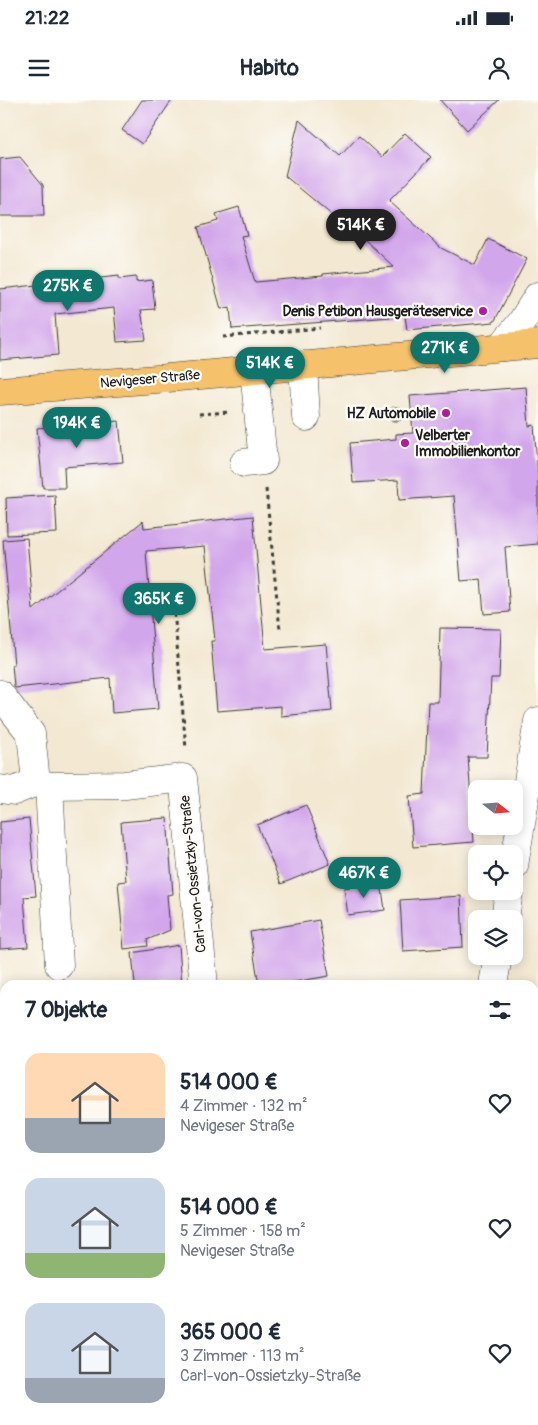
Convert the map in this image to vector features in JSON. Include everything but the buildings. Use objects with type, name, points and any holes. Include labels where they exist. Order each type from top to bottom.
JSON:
[{"type":"main road","name":"Nevigeser Straße","points":[[0,391],[538,344]]},
{"type":"street","points":[[501,347],[518,327],[538,296]]},
{"type":"street","points":[[303,364],[306,417]]},
{"type":"street","points":[[254,370],[254,462]]},
{"type":"street","points":[[0,694],[31,734],[43,784],[59,965]]},
{"type":"street","points":[[517,845],[538,721]]},
{"type":"street","name":"Carl-von-Ossietzky-Straße","points":[[0,789],[14,791],[43,784],[125,785],[183,778],[203,980]]},
{"type":"street","points":[[494,980],[496,965]]},
{"type":"path","points":[[223,336],[320,328]]},
{"type":"path","points":[[254,462],[280,630]]},
{"type":"path","points":[[173,598],[187,768],[183,778]]},
{"type":"place","name":"Denis Petibon Hausgeräteservice","points":[[483,311]]},
{"type":"place","name":"HZ Automobile","points":[[446,413]]},
{"type":"place","name":"Velberter Immobilienkontor","points":[[405,443]]}]
